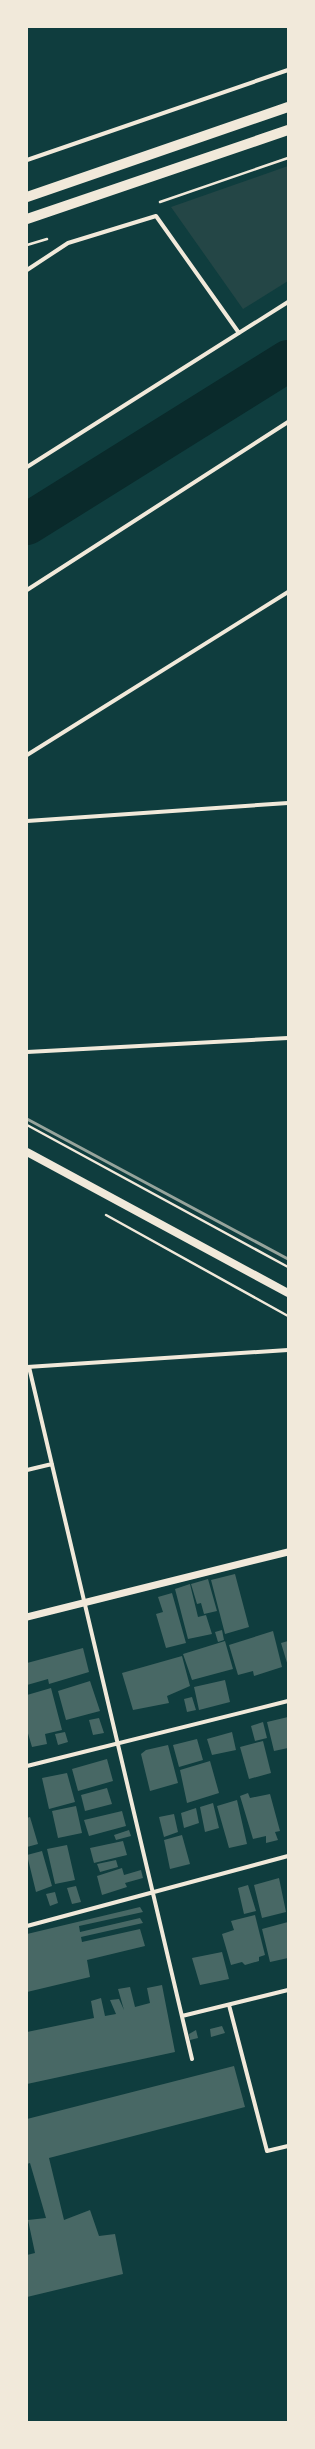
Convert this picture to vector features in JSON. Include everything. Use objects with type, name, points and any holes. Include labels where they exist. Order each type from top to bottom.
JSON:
[{"type":"main road","points":[[27,197],[288,107]]},
{"type":"main road","points":[[27,219],[288,130]]},
{"type":"main road","points":[[27,1152],[288,1293]]},
{"type":"street","points":[[27,160],[288,70]]},
{"type":"street","points":[[27,270],[68,243],[156,216],[239,333]]},
{"type":"street","points":[[27,467],[288,302]]},
{"type":"street","points":[[27,590],[288,422]]},
{"type":"street","points":[[27,755],[288,592]]},
{"type":"street","points":[[27,821],[288,803]]},
{"type":"street","points":[[27,1052],[288,1038]]},
{"type":"street","points":[[192,2059],[28,1367],[288,1350]]},
{"type":"street","points":[[27,1470],[52,1464]]},
{"type":"street","points":[[27,1617],[288,1552]]},
{"type":"street","points":[[27,1766],[118,1742],[288,1701]]},
{"type":"street","points":[[27,1926],[288,1856]]},
{"type":"street","points":[[182,2016],[288,1990]]},
{"type":"street","points":[[229,2005],[266,2151],[288,2146]]},
{"type":"path","points":[[27,1125],[288,1267]]},
{"type":"path","points":[[103,1213],[288,1316]]},
{"type":"shaded area","points":[[288,166],[288,281],[243,309],[171,207]]},
{"type":"building","points":[[235,1574],[249,1627],[225,1634],[211,1580]]},
{"type":"building","points":[[208,1579],[217,1611],[204,1614],[201,1603],[197,1604],[191,1584]]},
{"type":"building","points":[[190,1584],[198,1617],[206,1615],[212,1634],[188,1639],[175,1589]]},
{"type":"building","points":[[172,1593],[186,1643],[166,1648],[156,1614],[163,1612],[158,1597]]},
{"type":"building","points":[[222,1630],[224,1640],[218,1642],[215,1632]]},
{"type":"building","points":[[273,1631],[282,1667],[254,1676],[253,1671],[238,1675],[229,1645]]},
{"type":"building","points":[[225,1641],[233,1669],[192,1680],[183,1654]]},
{"type":"building","points":[[288,1641],[288,1666],[281,1643]]},
{"type":"building","points":[[83,1648],[89,1672],[49,1684],[48,1679],[27,1685],[27,1663]]},
{"type":"building","points":[[182,1656],[190,1686],[167,1696],[169,1703],[133,1710],[122,1673]]},
{"type":"building","points":[[225,1680],[230,1702],[199,1710],[194,1687]]},
{"type":"building","points":[[90,1681],[100,1711],[66,1720],[58,1691]]},
{"type":"building","points":[[51,1688],[62,1730],[45,1734],[47,1744],[32,1747],[27,1730],[27,1695]]},
{"type":"building","points":[[192,1697],[196,1710],[187,1712],[184,1699]]},
{"type":"building","points":[[288,1717],[288,1748],[274,1751],[267,1722]]},
{"type":"building","points":[[99,1718],[104,1733],[93,1735],[89,1720]]},
{"type":"building","points":[[263,1722],[267,1738],[255,1741],[251,1726]]},
{"type":"building","points":[[65,1732],[68,1742],[58,1745],[55,1734]]},
{"type":"building","points":[[232,1732],[236,1750],[212,1755],[207,1739]]},
{"type":"building","points":[[197,1739],[203,1760],[179,1767],[173,1745]]},
{"type":"building","points":[[263,1741],[271,1773],[249,1779],[240,1747]]},
{"type":"building","points":[[168,1745],[178,1783],[150,1791],[141,1754],[146,1750]]},
{"type":"building","points":[[107,1759],[113,1781],[78,1791],[72,1769]]},
{"type":"building","points":[[210,1761],[219,1793],[187,1803],[180,1770]]},
{"type":"building","points":[[67,1773],[75,1802],[49,1809],[42,1778]]},
{"type":"building","points":[[107,1788],[112,1804],[85,1811],[81,1795]]},
{"type":"building","points":[[248,1793],[250,1798],[270,1794],[280,1831],[275,1832],[278,1840],[266,1843],[266,1836],[253,1839],[240,1796]]},
{"type":"building","points":[[237,1800],[247,1844],[229,1848],[217,1806]]},
{"type":"building","points":[[213,1803],[219,1828],[205,1832],[200,1807]]},
{"type":"building","points":[[76,1806],[82,1833],[58,1838],[52,1811]]},
{"type":"building","points":[[196,1808],[199,1823],[184,1828],[181,1813]]},
{"type":"building","points":[[122,1811],[126,1826],[89,1836],[84,1820]]},
{"type":"building","points":[[174,1814],[178,1832],[164,1837],[159,1817]]},
{"type":"building","points":[[30,1817],[38,1844],[27,1847],[27,1818]]},
{"type":"building","points":[[129,1830],[131,1836],[116,1840],[114,1835]]},
{"type":"building","points":[[182,1835],[190,1864],[170,1869],[164,1840]]},
{"type":"building","points":[[123,1841],[127,1855],[94,1863],[90,1848]]},
{"type":"building","points":[[67,1845],[75,1880],[55,1884],[47,1849]]},
{"type":"building","points":[[42,1851],[52,1886],[36,1892],[27,1855]]},
{"type":"building","points":[[116,1860],[118,1867],[100,1872],[97,1864]]},
{"type":"building","points":[[122,1868],[124,1875],[141,1870],[143,1878],[125,1883],[127,1887],[102,1895],[97,1876]]},
{"type":"building","points":[[279,1878],[286,1912],[262,1918],[254,1885]]},
{"type":"building","points":[[248,1885],[256,1911],[244,1914],[238,1888]]},
{"type":"building","points":[[76,1886],[81,1902],[72,1904],[67,1888]]},
{"type":"building","points":[[55,1892],[58,1903],[50,1906],[46,1894]]},
{"type":"building","points":[[140,1907],[143,1912],[79,1926],[80,1932],[140,1918],[143,1923],[81,1937],[82,1942],[140,1929],[145,1946],[87,1960],[90,1977],[27,1992],[27,1934]]},
{"type":"building","points":[[255,1915],[265,1955],[259,1957],[259,1961],[245,1965],[242,1962],[231,1965],[222,1934],[234,1930],[231,1921]]},
{"type":"building","points":[[288,1922],[288,1958],[270,1962],[262,1929]]},
{"type":"building","points":[[222,1952],[229,1979],[200,1985],[192,1958]]},
{"type":"building","points":[[162,1985],[175,2052],[27,2084],[27,2032],[94,2018],[91,2001],[101,1998],[105,2016],[116,2014],[110,2000],[119,1999],[124,2010],[118,1989],[130,1987],[135,2007],[150,2003],[147,1988]]},
{"type":"building","points":[[222,2026],[225,2033],[211,2037],[210,2029]]},
{"type":"building","points":[[196,2030],[198,2038],[190,2040],[189,2034]]},
{"type":"building","points":[[234,2066],[245,2107],[49,2158],[64,2220],[90,2210],[99,2236],[115,2234],[123,2274],[27,2297],[27,2255],[35,2253],[28,2220],[46,2218],[30,2163],[27,2164],[27,2119]]},
{"type":"waterway","points":[[27,524],[288,361]]},
{"type":"railway","points":[[27,1119],[288,1259]]}]
